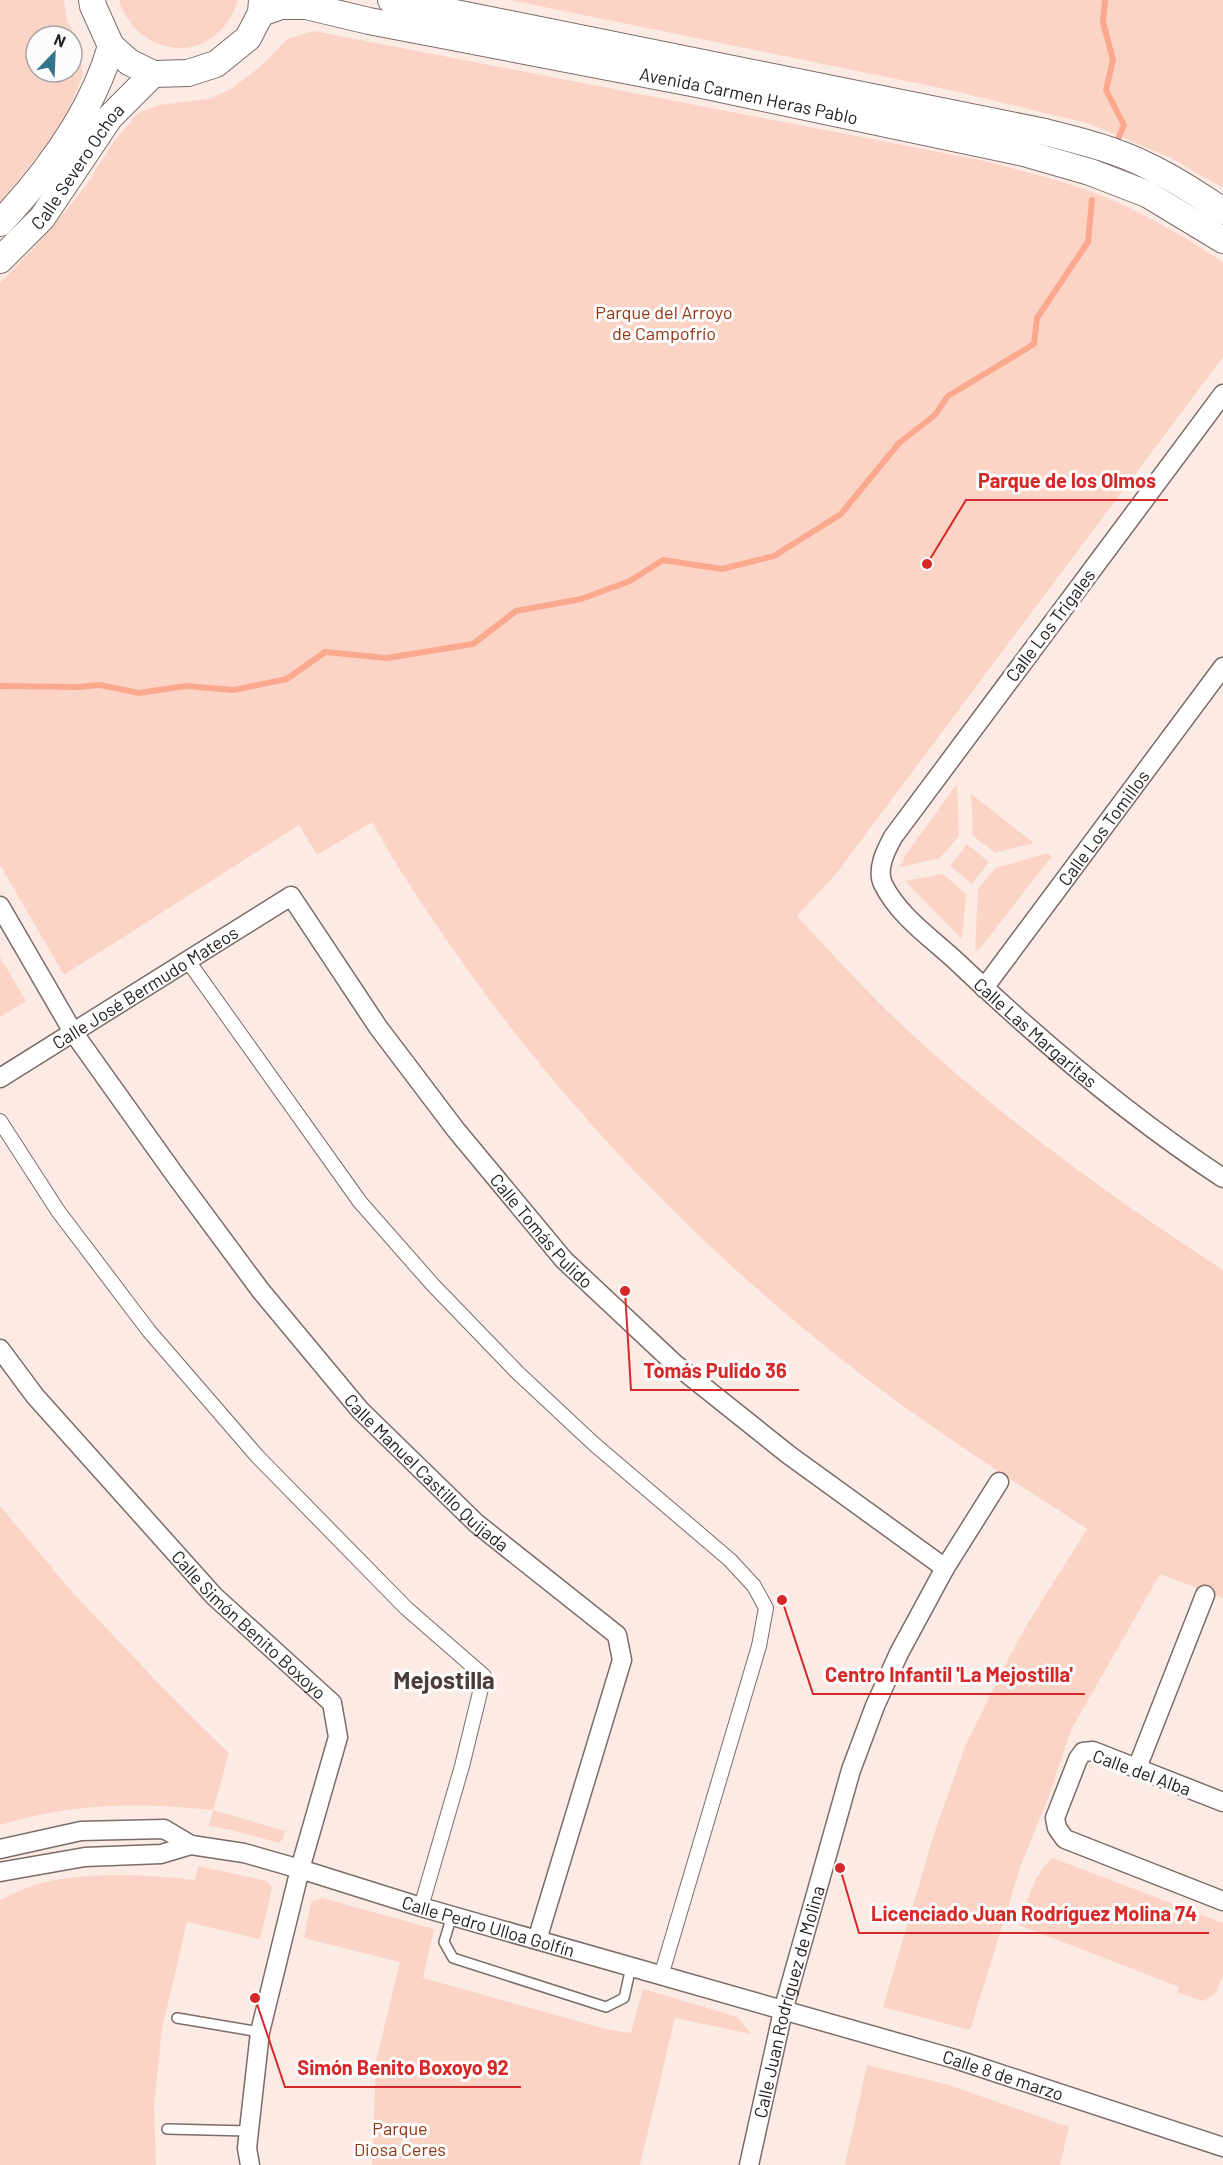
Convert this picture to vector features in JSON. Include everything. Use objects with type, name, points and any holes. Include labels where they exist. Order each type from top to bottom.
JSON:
[{"type":"main road","points":[[92,0],[111,46],[129,62],[153,74],[188,73],[216,64],[248,38],[261,7]]},
{"type":"main road","name":"Avenida Carmen Heras Pablo","points":[[391,0],[1045,132],[1113,151],[1143,164],[1223,211]]},
{"type":"main road","name":"Avenida Carmen Heras Pablo","points":[[261,7],[306,6],[369,21],[702,85],[1024,153],[1090,172],[1147,194],[1223,240]]},
{"type":"main road","name":"Calle Severo Ochoa","points":[[0,223],[24,198],[90,102],[103,75],[111,46]]},
{"type":"main road","name":"Calle Severo Ochoa","points":[[0,260],[42,218],[110,117],[153,74]]},
{"type":"street","name":"Calle Los Trigales","points":[[882,859],[893,837],[1223,394]]},
{"type":"street","name":"Calle Los Tomillos","points":[[984,988],[1223,667]]},
{"type":"street","name":"Calle Las Margaritas","points":[[882,859],[882,882],[902,911],[984,988],[1121,1106],[1223,1178]]},
{"type":"street","name":"Calle José Bermudo Mateos","points":[[0,1078],[291,896]]},
{"type":"street","name":"Calle Tomás Pulido","points":[[291,896],[392,1046],[456,1130],[564,1260],[675,1364],[789,1455],[945,1568]]},
{"type":"street","name":"Calle Manuel Castillo Quijada","points":[[0,906],[73,1032],[261,1291],[360,1410],[476,1523],[617,1635],[622,1659],[537,1940]]},
{"type":"street","points":[[188,961],[360,1202],[433,1285],[518,1373],[594,1444],[730,1560],[754,1586],[766,1608],[759,1646],[661,1976]]},
{"type":"street","points":[[0,1121],[58,1211],[149,1331],[257,1456],[406,1608],[484,1676],[462,1766],[421,1907]]},
{"type":"street","name":"Calle Simón Benito Boxoyo","points":[[0,1349],[35,1396],[214,1596],[332,1703],[338,1737],[300,1869],[260,2032],[247,2148],[250,2165]]},
{"type":"street","name":"Calle Juan Rodríguez de Molina","points":[[749,2165],[783,2011],[851,1770],[874,1706],[898,1653],[945,1568],[999,1482]]},
{"type":"street","points":[[1137,1768],[1205,1595]]},
{"type":"street","name":"Calle del Alba","points":[[1223,1802],[1093,1751],[1083,1752],[1078,1759],[1055,1818],[1057,1828],[1065,1839],[1223,1901]]},
{"type":"street","name":"Calle Pedro Ulloa Golfín","points":[[0,1849],[81,1831],[164,1829],[191,1845],[244,1853],[421,1907],[783,2011]]},
{"type":"street","name":"Calle Pedro Ulloa Golfín","points":[[0,1872],[85,1857],[161,1854],[191,1845]]},
{"type":"street","name":"Calle 8 de marzo","points":[[783,2011],[956,2060],[1223,2147]]},
{"type":"lane","points":[[452,1916],[444,1942],[453,1958],[606,2007],[624,1998],[632,1967]]},
{"type":"lane","points":[[177,2018],[260,2032]]},
{"type":"lane","points":[[167,2129],[249,2131]]},
{"type":"green space","points":[[0,0],[64,0],[69,24],[24,24],[24,84],[79,84],[62,125],[0,203]]},
{"type":"green space","points":[[119,0],[238,0],[222,29],[208,40],[193,46],[178,48],[148,39],[126,16]]},
{"type":"green space","points":[[510,0],[1223,0],[1223,188],[1171,158],[1090,124],[955,91]]},
{"type":"green space","name":"Parque del Arroyo de Campofrío","points":[[314,31],[980,160],[1056,180],[1112,200],[1166,227],[1223,262],[1223,357],[836,874],[797,916],[885,1009],[964,1081],[1090,1179],[1223,1270],[1223,1598],[1160,1574],[1071,1730],[1049,1796],[1021,1865],[970,2030],[883,2007],[934,1834],[966,1744],[1026,1626],[1087,1529],[934,1428],[849,1365],[786,1314],[667,1205],[558,1086],[508,1024],[425,909],[372,822],[317,855],[299,825],[64,975],[0,865],[0,283],[41,240],[85,187],[115,140],[138,113],[159,105],[209,99],[231,89],[262,65],[287,39]]},
{"type":"green space","points":[[957,784],[959,836],[940,858],[900,867],[906,854]]},
{"type":"green space","points":[[971,794],[1034,843],[995,853],[973,836]]},
{"type":"green space","points":[[967,844],[989,862],[972,884],[950,866]]},
{"type":"green space","points":[[1048,853],[1052,856],[978,951],[975,950],[978,889],[995,868]]},
{"type":"green space","points":[[943,874],[966,894],[962,939],[905,881]]},
{"type":"green space","points":[[0,957],[26,1001],[0,1017]]},
{"type":"green space","points":[[0,1506],[74,1594],[164,1689],[229,1753],[213,1810],[133,1805],[106,1806],[52,1812],[0,1825]]},
{"type":"green space","points":[[213,1810],[285,1831],[283,1839],[279,1843],[209,1826]]},
{"type":"green space","points":[[1053,1858],[1223,1923],[1223,1975],[1215,1994],[1203,2001],[1177,1992],[1179,1987],[1019,1925],[1036,1880],[1046,1864]]},
{"type":"green space","points":[[198,1866],[267,1881],[272,1888],[260,1939],[187,1922],[162,2029],[154,2105],[156,2165],[0,2165],[0,1900],[34,1885],[73,1877],[135,1875],[195,1880]]},
{"type":"green space","name":"Parque Diosa Ceres","points":[[322,1898],[434,1929],[423,1978],[606,2029],[631,2033],[643,1989],[738,2017],[751,2034],[675,2018],[640,2165],[372,2165],[376,2061],[400,1962],[304,1938],[311,1902]]},
{"type":"green space","points":[[867,2065],[949,2085],[1069,2127],[1060,2165],[845,2165]]},
{"type":"waterway","points":[[1105,0],[1103,22],[1113,60],[1106,90],[1124,125],[1118,139]]},
{"type":"waterway","points":[[0,686],[100,685],[139,693],[186,686],[233,690],[287,679],[325,652],[387,658],[473,644],[516,611],[581,599],[630,581],[663,560],[722,569],[774,556],[841,514],[899,443],[935,415],[948,396],[1034,344],[1037,318],[1088,242],[1092,200]]},
{"type":"place","name":"Parque de los Olmos","points":[[927,564]]},
{"type":"place","name":"Tomás Pulido 36","points":[[625,1291]]},
{"type":"place","name":"Centro Infantil 'La Mejostilla'","points":[[782,1600]]},
{"type":"place","name":"Licenciado Juan Rodríguez Molina 74","points":[[840,1868]]},
{"type":"place","name":"Simón Benito Boxoyo 92","points":[[255,1998]]},
{"type":"district","name":"Mejostilla","points":[[444,1679]]}]
